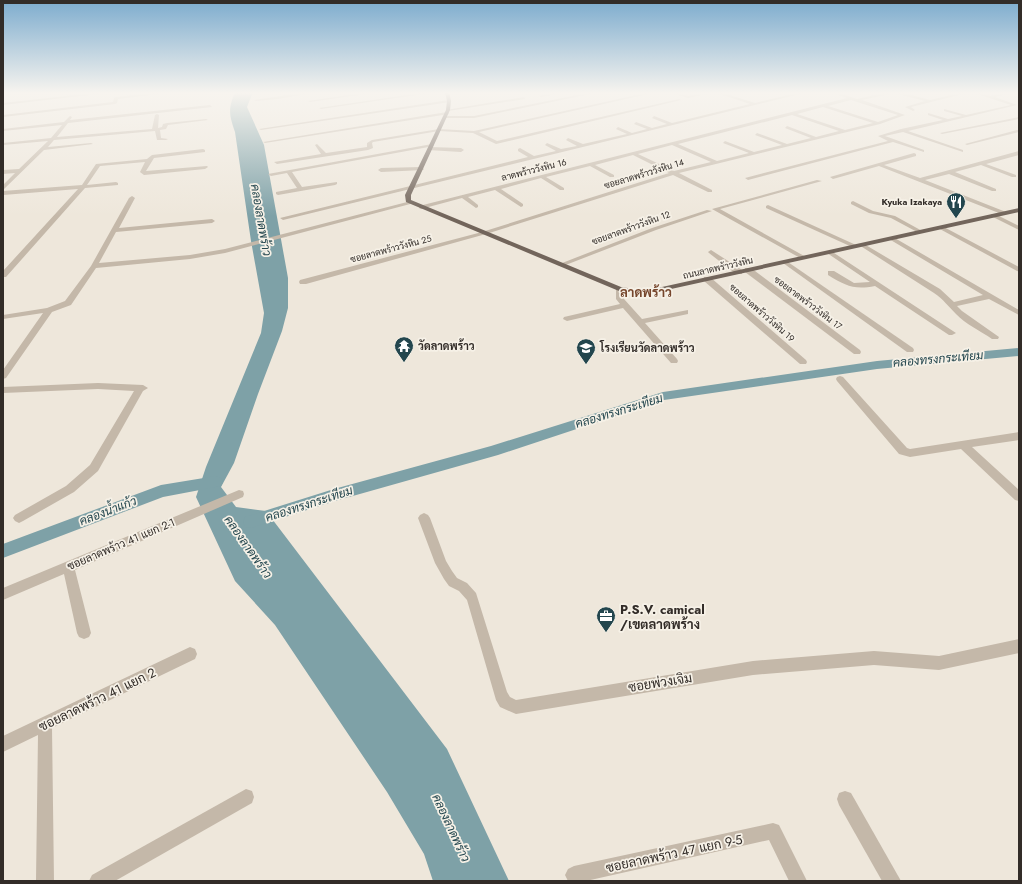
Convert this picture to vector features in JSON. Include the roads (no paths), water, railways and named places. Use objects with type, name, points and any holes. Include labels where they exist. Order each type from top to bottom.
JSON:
[{"type":"main road","points":[[411,203],[407,198],[437,133]]},
{"type":"main road","name":"ถนนลาดพร้าววังหิน","points":[[411,203],[619,289],[640,292],[662,289],[1019,210]]},
{"type":"street","points":[[3,188],[57,133]]},
{"type":"street","points":[[3,144],[119,133]]},
{"type":"street","points":[[157,133],[159,139],[166,139]]},
{"type":"street","points":[[265,142],[320,133]]},
{"type":"street","points":[[277,162],[368,148],[371,146],[369,143],[372,141],[419,133]]},
{"type":"street","points":[[476,133],[495,143],[538,133]]},
{"type":"street","points":[[283,218],[634,133]]},
{"type":"street","name":"ลาดพร้าววังหิน 16","points":[[421,207],[711,133]]},
{"type":"street","points":[[803,133],[815,138]]},
{"type":"street","name":"ซอยลาดพร้าววังหิน 14","points":[[484,233],[674,173],[835,133]]},
{"type":"street","points":[[890,133],[880,136],[922,151]]},
{"type":"street","points":[[910,133],[961,151]]},
{"type":"street","points":[[967,144],[1010,133]]},
{"type":"street","points":[[757,134],[786,145]]},
{"type":"street","points":[[599,137],[606,140]]},
{"type":"street","points":[[568,139],[582,146]]},
{"type":"street","points":[[748,178],[904,140]]},
{"type":"street","points":[[725,142],[753,153]]},
{"type":"street","points":[[672,143],[717,162]]},
{"type":"street","points":[[43,148],[91,144]]},
{"type":"street","points":[[547,144],[560,151]]},
{"type":"street","points":[[316,145],[325,155]]},
{"type":"street","points":[[271,174],[431,147],[461,150]]},
{"type":"street","points":[[520,150],[533,158]]},
{"type":"street","points":[[3,275],[84,187],[99,165],[149,160],[156,156],[203,151]]},
{"type":"street","points":[[633,153],[710,191]]},
{"type":"street","points":[[920,180],[1019,153]]},
{"type":"street","points":[[833,177],[914,155]]},
{"type":"street","points":[[1010,155],[1019,159]]},
{"type":"street","points":[[149,160],[144,173],[205,167]]},
{"type":"street","points":[[980,163],[1014,176]]},
{"type":"street","points":[[590,164],[612,176]]},
{"type":"street","points":[[880,165],[1004,213]]},
{"type":"street","points":[[381,170],[421,169]]},
{"type":"street","points":[[3,172],[19,171]]},
{"type":"street","points":[[290,171],[300,189]]},
{"type":"street","points":[[950,172],[994,190]]},
{"type":"street","points":[[542,176],[562,189]]},
{"type":"street","name":"ซอยลาดพร้าววังหิน 12","points":[[560,265],[654,229],[712,210],[819,181]]},
{"type":"street","points":[[278,193],[335,183]]},
{"type":"street","points":[[3,193],[116,184]]},
{"type":"street","points":[[496,188],[521,205]]},
{"type":"street","points":[[464,196],[476,206]]},
{"type":"street","points":[[3,317],[49,310],[68,303],[94,266],[132,198]]},
{"type":"street","points":[[94,266],[190,257],[225,251],[411,203]]},
{"type":"street","points":[[853,203],[871,212],[893,217],[921,232]]},
{"type":"street","points":[[768,207],[858,246],[937,291],[948,299],[951,305],[959,313],[995,337]]},
{"type":"street","points":[[712,210],[804,258]]},
{"type":"street","points":[[993,215],[1019,228]]},
{"type":"street","points":[[114,230],[212,221]]},
{"type":"street","points":[[940,227],[1019,270]]},
{"type":"street","name":"ซอยลาดพร้าววังหิน 25","points":[[303,282],[484,233]]},
{"type":"street","points":[[890,238],[1019,313]]},
{"type":"street","points":[[711,252],[739,272]]},
{"type":"street","points":[[829,252],[952,333]]},
{"type":"street","points":[[785,262],[910,350]]},
{"type":"street","name":"ซอยลาดพร้าววังหิน 17","points":[[748,270],[856,352]]},
{"type":"street","points":[[831,273],[851,286],[857,287],[877,283]]},
{"type":"street","name":"ซอยลาดพร้าววังหิน 19","points":[[707,279],[803,362]]},
{"type":"street","points":[[619,289],[620,299],[674,361]]},
{"type":"street","points":[[951,305],[990,296]]},
{"type":"street","points":[[567,319],[625,305]]},
{"type":"street","points":[[3,376],[49,310]]},
{"type":"street","points":[[640,322],[686,312]]},
{"type":"street","points":[[840,379],[903,451],[910,453],[1019,436]]},
{"type":"street","points":[[3,390],[98,386],[142,388],[94,468],[70,489],[19,518]]},
{"type":"street","points":[[963,445],[1019,497]]},
{"type":"street","name":"ซอยลาดพร้าว 41 แยก 2-1","points":[[3,594],[160,529],[239,494]]},
{"type":"street","name":"ซอยพ่วงเจิม","points":[[424,518],[441,563],[448,575],[453,582],[463,587],[472,596],[501,695],[506,702],[516,707],[753,668],[874,658],[939,663],[1019,646]]},
{"type":"street","points":[[68,567],[84,633]]},
{"type":"street","name":"ซอยลาดพร้าว 41 แยก 2","points":[[3,744],[190,654]]},
{"type":"street","points":[[45,724],[45,881]]},
{"type":"street","points":[[98,881],[246,797]]},
{"type":"street","points":[[845,799],[892,881]]},
{"type":"street","name":"ซอยลาดพร้าว 47 แยก 9-5","points":[[574,875],[774,831],[798,881]]},
{"type":"water","name":"คลองลาดพร้าว","points":[[235,133],[259,133],[264,145],[288,278],[288,308],[282,331],[234,463],[221,487],[236,507],[266,511],[447,749],[509,881],[433,881],[424,854],[387,792],[275,625],[235,581],[196,497],[206,467],[261,333],[264,313],[251,241]]},
{"type":"waterway","name":"คลองทรงกระเทียม","points":[[251,522],[334,495],[493,451],[663,396],[877,365],[1019,352]]},
{"type":"waterway","name":"คลองน้ำแก้ว","points":[[3,551],[161,491],[216,482]]},
{"type":"place","name":"Kyuka Izakaya","points":[[956,219]]},
{"type":"place","name":"วัดลาดพร้าว","points":[[404,363]]},
{"type":"place","name":"โรงเรียนวัดลาดพร้าว","points":[[586,365]]},
{"type":"place","name":"P.S.V. camical /เขตลาดพร้าง","points":[[606,633]]},
{"type":"district","name":"ลาดพร้าว","points":[[646,292]]}]
